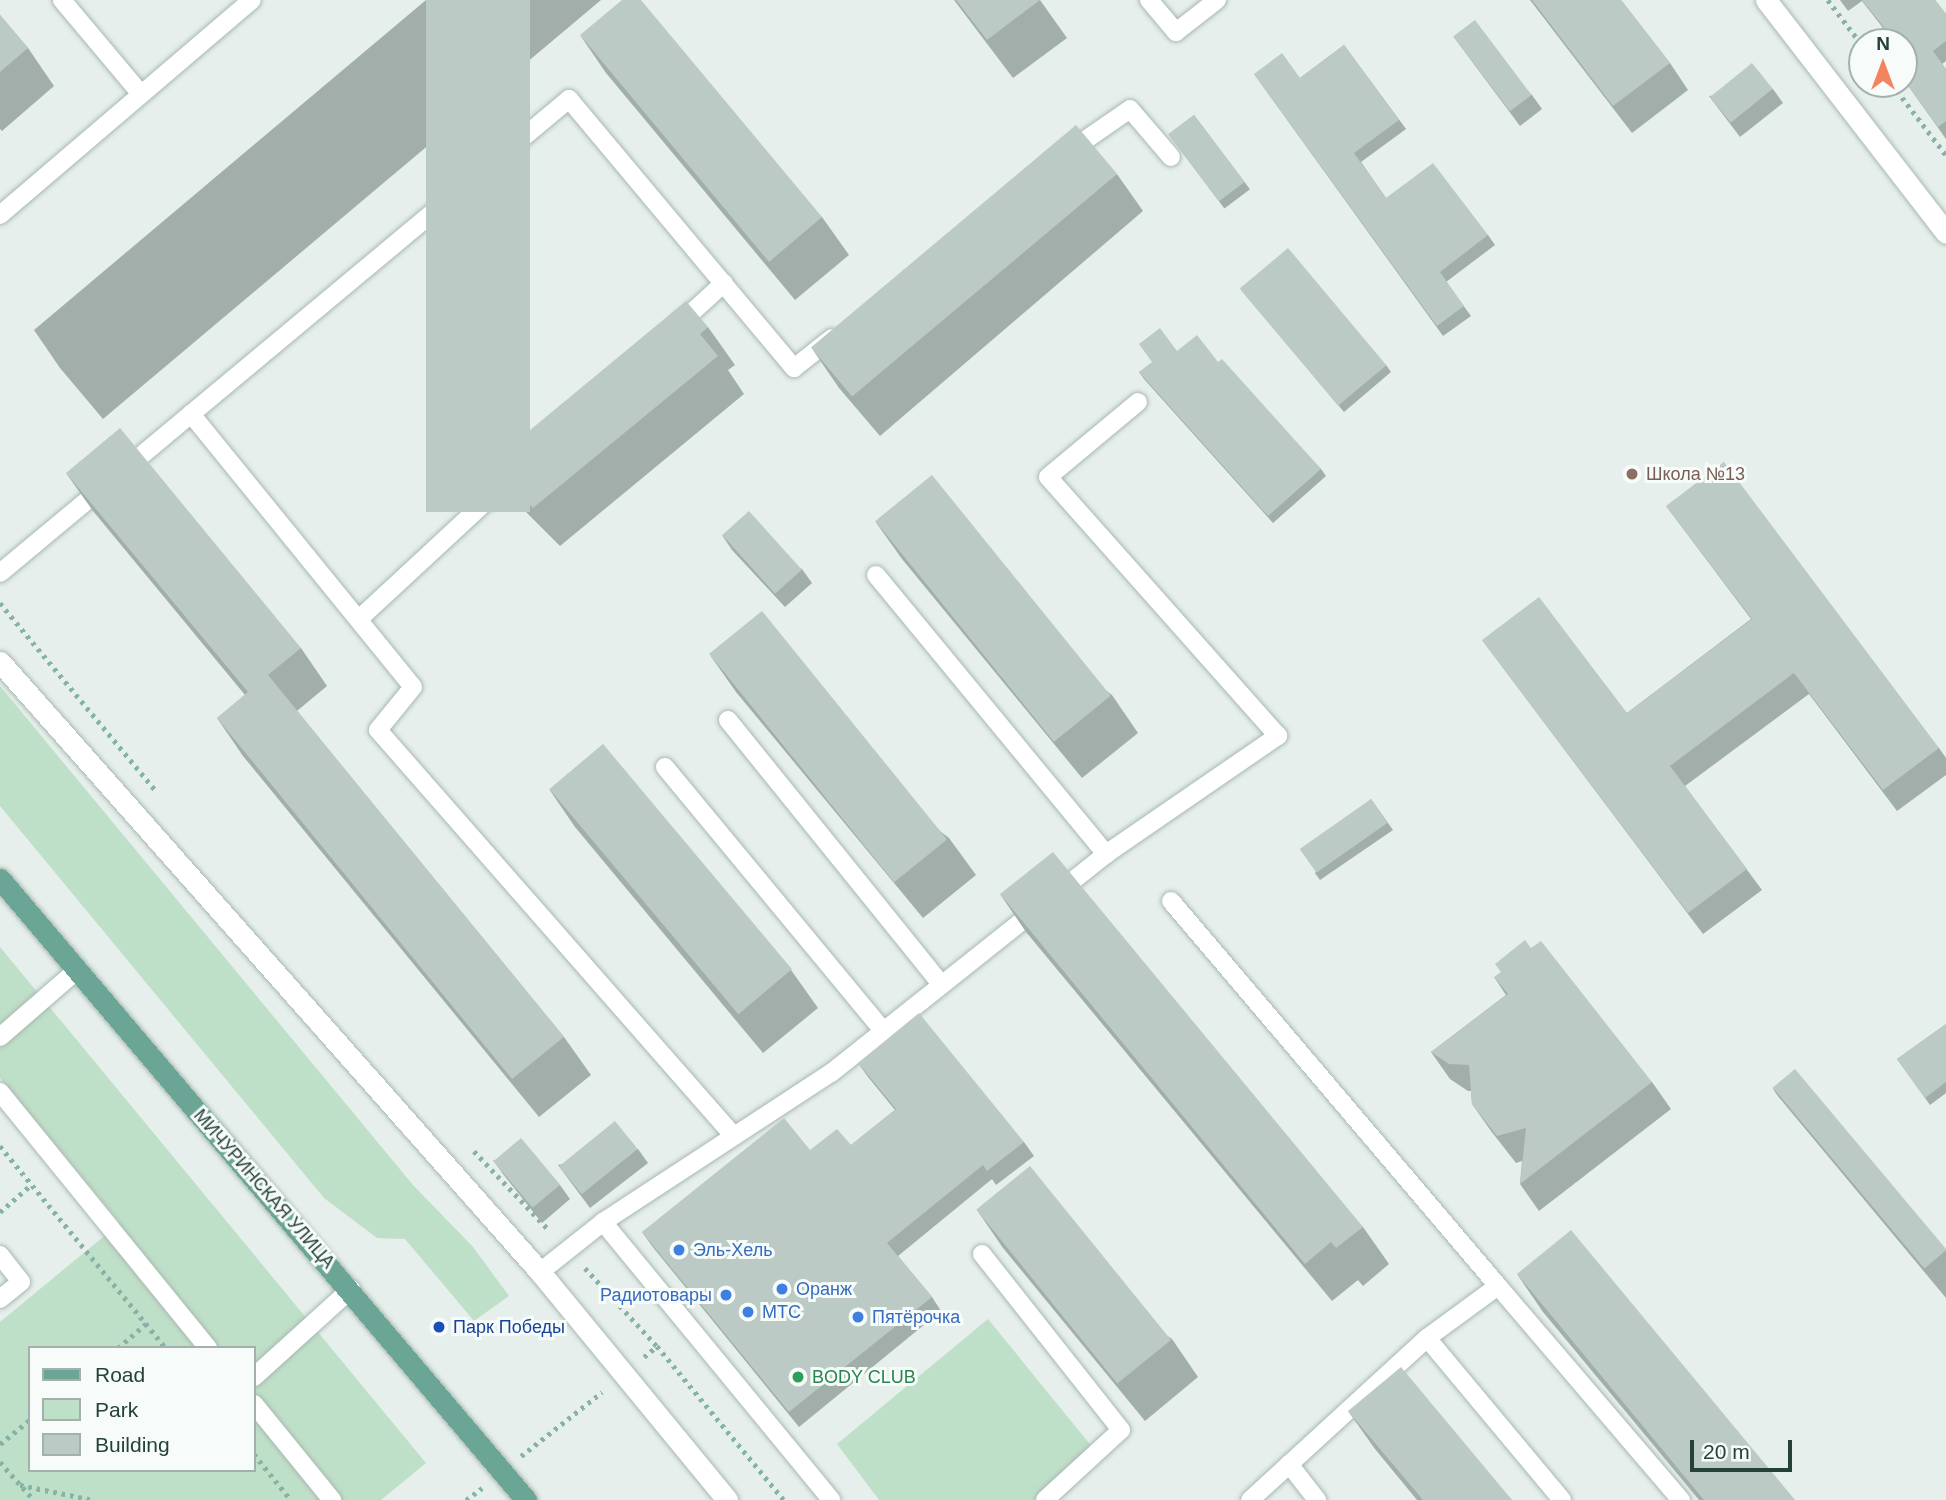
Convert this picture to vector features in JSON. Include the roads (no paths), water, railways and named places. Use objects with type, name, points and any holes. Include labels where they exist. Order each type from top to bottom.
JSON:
[{"type":"main road","name":"МИЧУРИНСКАЯ УЛИЦА","points":[[0,880],[351,1289],[526,1500]]},
{"type":"street","points":[[1766,0],[1946,233]]},
{"type":"street","points":[[0,662],[540,1272],[727,1500]]},
{"type":"lane","points":[[62,0],[141,94]]},
{"type":"lane","points":[[0,215],[251,0]]},
{"type":"lane","points":[[1149,0],[1176,32],[1217,0]]},
{"type":"lane","points":[[0,573],[569,99],[794,368],[848,326]]},
{"type":"lane","points":[[1051,165],[1130,109],[1171,157]]},
{"type":"lane","points":[[663,339],[724,283]]},
{"type":"lane","points":[[540,1272],[603,1222],[733,1134],[831,1073],[882,1029],[1106,854],[1278,736],[1048,477],[1138,402]]},
{"type":"lane","points":[[191,414],[413,687],[378,730],[733,1134]]},
{"type":"lane","points":[[359,619],[531,460]]},
{"type":"lane","points":[[876,575],[1106,854]]},
{"type":"lane","points":[[728,720],[940,983]]},
{"type":"lane","points":[[665,766],[882,1029]]},
{"type":"lane","points":[[1171,901],[1681,1500]]},
{"type":"lane","points":[[0,1037],[76,971]]},
{"type":"lane","points":[[0,1092],[206,1346]]},
{"type":"lane","points":[[603,1222],[831,1500]]},
{"type":"lane","points":[[982,1254],[1121,1430],[1045,1500]]},
{"type":"lane","points":[[0,1255],[21,1282],[0,1299]]},
{"type":"lane","points":[[1250,1500],[1427,1338],[1498,1286]]},
{"type":"lane","points":[[256,1375],[351,1289]]},
{"type":"lane","points":[[1427,1338],[1562,1500]]},
{"type":"lane","points":[[256,1406],[332,1500]]},
{"type":"lane","points":[[1289,1464],[1317,1500]]},
{"type":"place","name":"Школа №13","points":[[1632,474]]},
{"type":"place","name":"Эль-Хель","points":[[679,1250]]},
{"type":"place","name":"Оранж","points":[[782,1289]]},
{"type":"place","name":"Радиотовары","points":[[726,1295]]},
{"type":"place","name":"МТС","points":[[748,1312]]},
{"type":"place","name":"Пятёрочка","points":[[858,1317]]},
{"type":"place","name":"Парк Победы","points":[[439,1327]]},
{"type":"place","name":"BODY CLUB","points":[[798,1377]]}]
